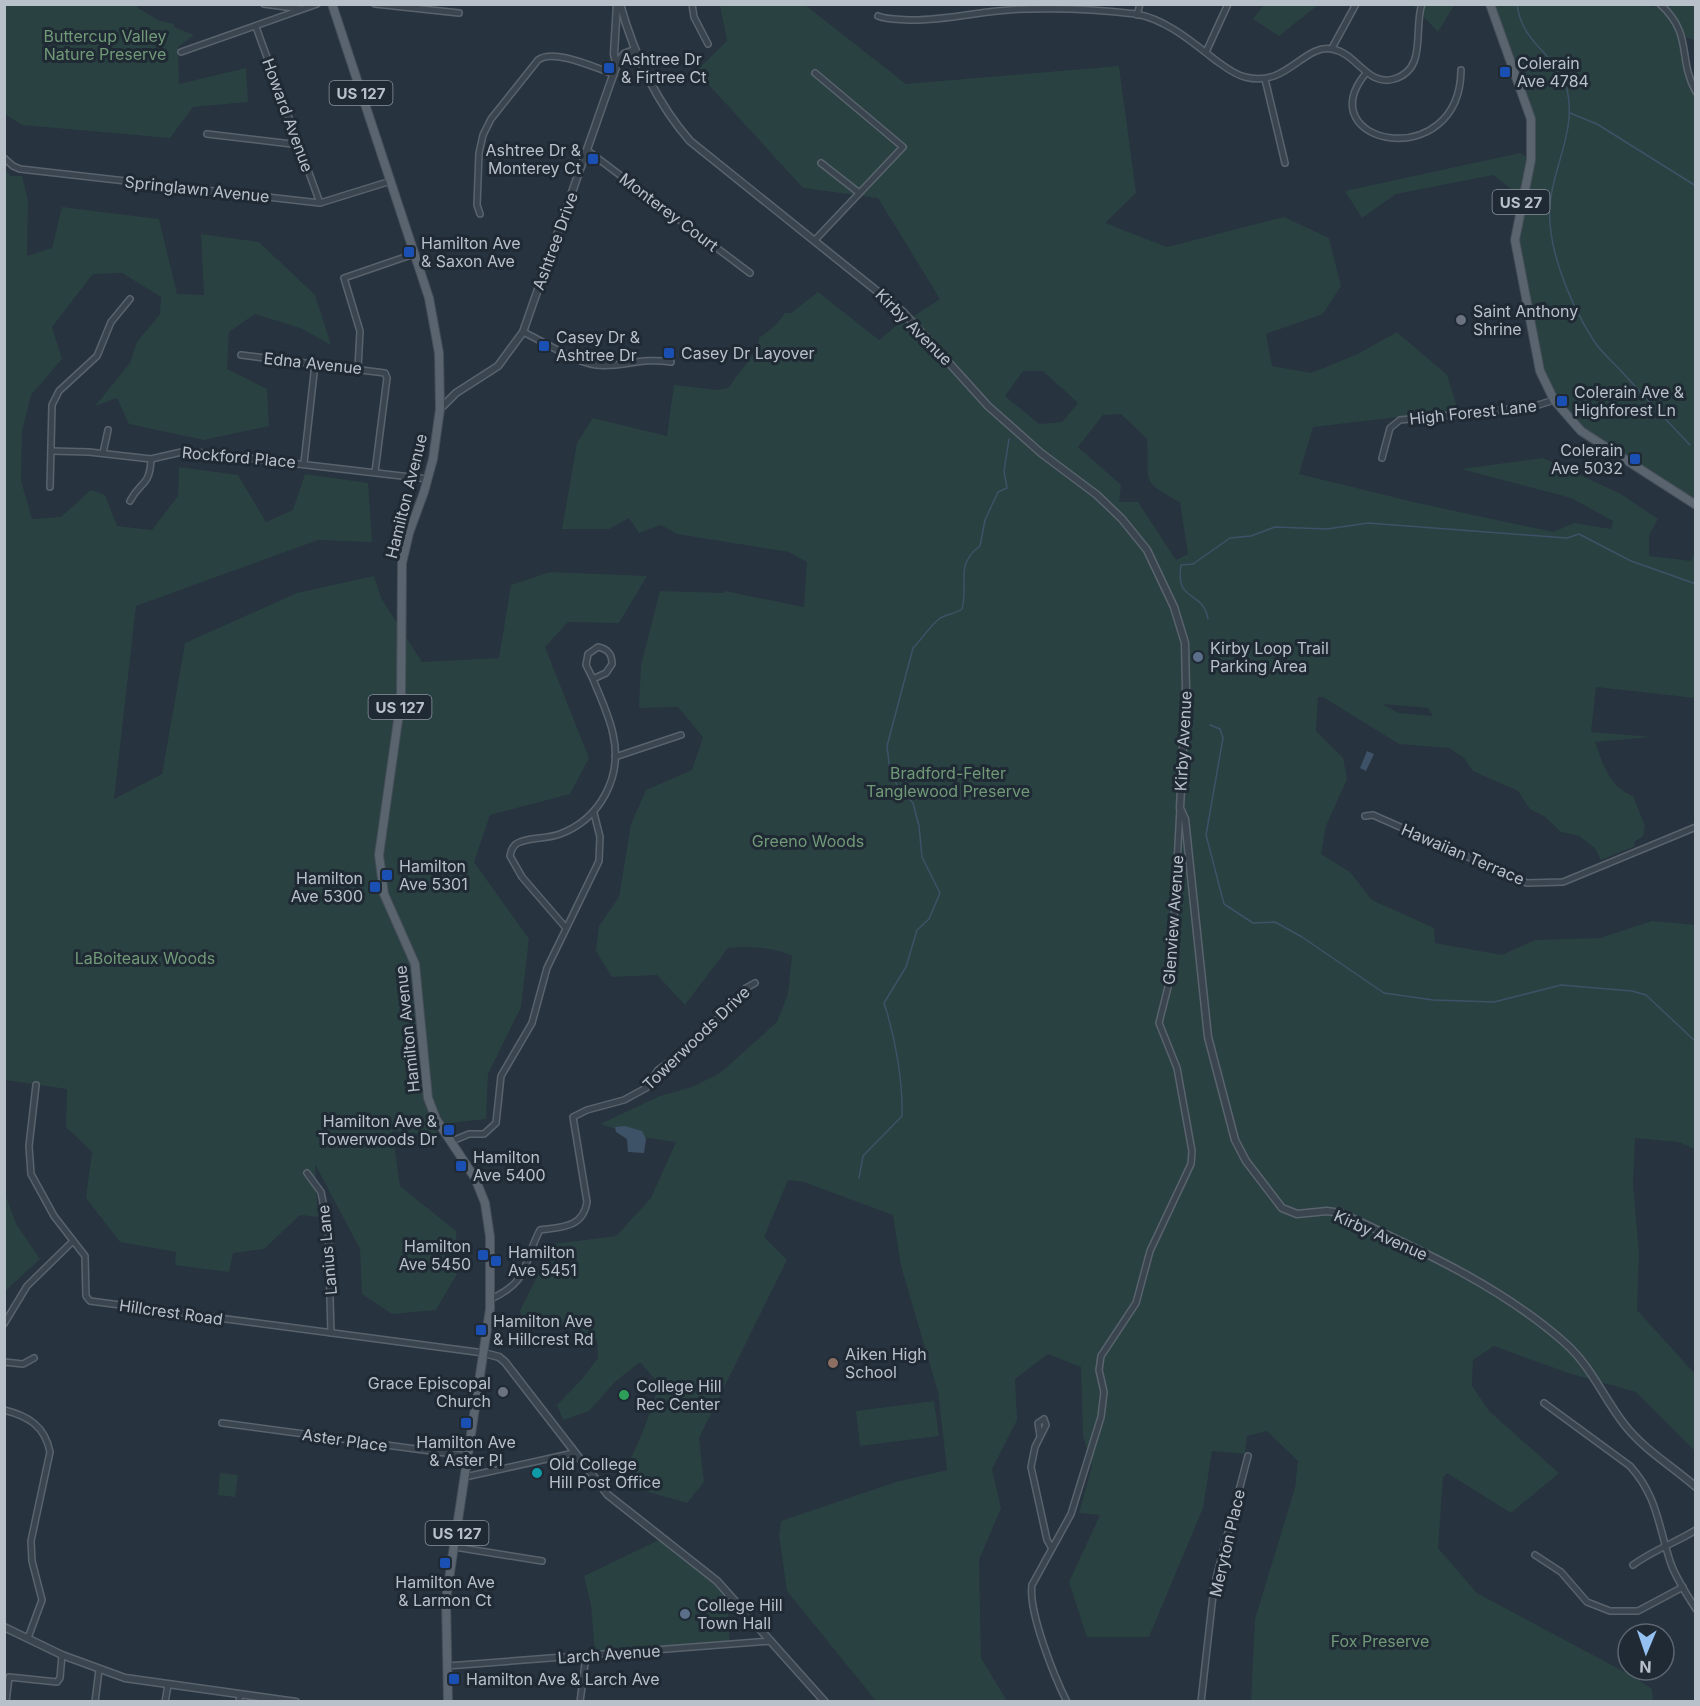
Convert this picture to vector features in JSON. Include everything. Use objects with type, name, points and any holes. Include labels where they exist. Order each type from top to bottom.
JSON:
[{"type":"main road","name":"Hamilton Avenue","points":[[332,4],[429,298],[437,334],[440,409],[429,478],[409,533],[402,563],[401,699],[379,862],[386,901],[415,964],[428,1098],[436,1119],[476,1178],[485,1203],[490,1237],[491,1299],[446,1599],[448,1701]]},
{"type":"main road","name":"US 27","points":[[1490,5],[1531,119],[1531,159],[1515,240],[1540,371],[1554,400],[1571,422],[1590,438],[1695,505]]},
{"type":"street","points":[[264,4],[302,9]]},
{"type":"street","points":[[181,52],[317,4]]},
{"type":"street","points":[[375,4],[459,13]]},
{"type":"street","points":[[617,64],[614,54],[619,4]]},
{"type":"street","name":"Kirby Avenue","points":[[619,4],[634,50],[672,118],[690,141],[706,157],[815,240],[903,312],[988,406],[1041,453],[1097,495],[1122,519],[1147,550],[1174,607],[1185,643],[1186,689],[1180,808],[1185,819],[1200,986],[1210,1048],[1235,1140],[1246,1161],[1279,1205],[1297,1214],[1327,1211],[1341,1213],[1442,1262],[1500,1295],[1566,1344],[1587,1366],[1622,1422],[1637,1439],[1695,1486]]},
{"type":"street","points":[[692,4],[694,17],[708,44]]},
{"type":"street","points":[[1137,15],[1140,4]]},
{"type":"street","points":[[1206,52],[1228,4]]},
{"type":"street","points":[[1332,48],[1356,4]]},
{"type":"street","points":[[878,16],[937,20],[1026,9],[1137,15],[1169,26],[1238,75],[1265,79],[1286,72],[1312,53],[1332,48],[1353,58],[1366,73],[1377,79],[1390,80],[1403,76],[1412,67],[1418,54],[1418,16],[1422,4]]},
{"type":"street","points":[[1660,4],[1679,28],[1689,78],[1695,92]]},
{"type":"street","name":"Howard Avenue","points":[[256,27],[320,203]]},
{"type":"street","points":[[617,64],[624,54],[634,50]]},
{"type":"street","points":[[480,214],[477,205],[478,174],[483,135],[491,119],[538,60],[545,56],[558,56],[614,74]]},
{"type":"street","name":"Ashtree Drive","points":[[440,409],[456,393],[498,366],[523,332],[617,64]]},
{"type":"street","points":[[1366,73],[1354,90],[1356,115],[1370,132],[1397,139],[1415,136],[1442,119],[1458,95],[1461,70]]},
{"type":"street","points":[[815,73],[903,147],[815,240]]},
{"type":"street","points":[[1265,79],[1285,164]]},
{"type":"street","points":[[207,134],[300,145]]},
{"type":"street","name":"Monterey Court","points":[[588,151],[750,273]]},
{"type":"street","name":"Springlawn Avenue","points":[[4,158],[20,169],[320,203],[391,181]]},
{"type":"street","points":[[821,163],[858,192]]},
{"type":"street","points":[[358,368],[360,331],[344,278],[414,254]]},
{"type":"street","points":[[50,487],[51,413],[55,398],[59,391],[97,356],[111,322],[130,299]]},
{"type":"street","points":[[523,332],[593,364],[650,359],[671,362]]},
{"type":"street","name":"Edna Avenue","points":[[241,355],[385,373],[387,378],[375,472]]},
{"type":"street","points":[[304,464],[315,364]]},
{"type":"street","points":[[440,390],[456,393]]},
{"type":"street","name":"High Forest Lane","points":[[1382,458],[1390,428],[1400,420],[1532,407],[1554,400]]},
{"type":"street","points":[[104,453],[108,430]]},
{"type":"street","name":"Rockford Place","points":[[51,451],[104,453],[151,459],[186,451],[429,478]]},
{"type":"street","points":[[130,501],[134,493],[148,479],[151,459]]},
{"type":"street","points":[[566,928],[522,877],[511,861],[511,852],[519,842],[561,834],[594,813],[609,786],[615,758],[611,726],[586,665],[588,654],[598,647],[609,652],[612,664],[606,673],[593,679]]},
{"type":"street","points":[[615,758],[681,735]]},
{"type":"street","name":"Glenview Avenue","points":[[1067,1701],[1047,1653],[1032,1598],[1034,1579],[1071,1514],[1101,1418],[1104,1392],[1099,1370],[1101,1356],[1136,1303],[1150,1251],[1191,1164],[1192,1151],[1177,1068],[1159,1023],[1171,975],[1180,808]]},
{"type":"street","points":[[452,1141],[469,1134],[484,1134],[496,1123],[501,1076],[532,1023],[547,968],[599,861],[600,837],[594,813]]},
{"type":"street","name":"Hawaiian Terrace","points":[[1365,816],[1372,815],[1503,875],[1527,883],[1547,884],[1563,882],[1695,827]]},
{"type":"street","name":"Towerwoods Drive","points":[[491,1299],[514,1286],[521,1278],[540,1230],[572,1225],[585,1211],[587,1202],[573,1117],[587,1110],[624,1100],[646,1088],[658,1070],[694,1044],[746,988],[755,983]]},
{"type":"street","name":"Hillcrest Road","points":[[36,1085],[29,1146],[32,1174],[54,1216],[85,1256],[86,1296],[90,1301],[484,1353]]},
{"type":"street","name":"Lanius Lane","points":[[307,1173],[321,1191],[327,1221],[331,1333]]},
{"type":"street","points":[[4,1324],[27,1286],[73,1241]]},
{"type":"street","points":[[484,1353],[499,1357],[505,1362],[573,1453],[608,1495],[717,1581],[825,1701]]},
{"type":"street","points":[[4,1362],[23,1364],[34,1358]]},
{"type":"street","points":[[1544,1403],[1630,1466],[1641,1478],[1652,1496],[1666,1546],[1695,1610]]},
{"type":"street","points":[[4,1410],[25,1417],[36,1424],[46,1439],[50,1452],[31,1541],[33,1567],[42,1594],[41,1607],[28,1638]]},
{"type":"street","name":"Aster Place","points":[[222,1423],[468,1456]]},
{"type":"street","points":[[1040,1436],[1031,1467],[1047,1540],[1051,1547]]},
{"type":"street","points":[[465,1477],[573,1453]]},
{"type":"street","name":"Meryton Place","points":[[1201,1701],[1214,1586],[1248,1456]]},
{"type":"street","points":[[1633,1566],[1651,1552],[1677,1542],[1695,1530]]},
{"type":"street","points":[[455,1547],[542,1561]]},
{"type":"street","points":[[1535,1555],[1561,1572],[1587,1602],[1610,1611],[1638,1611],[1683,1587]]},
{"type":"street","points":[[4,1627],[99,1670],[136,1680],[240,1698],[296,1701]]},
{"type":"street","name":"Larch Avenue","points":[[447,1666],[771,1641]]},
{"type":"street","points":[[6,1701],[9,1677],[55,1683],[60,1678],[62,1655]]},
{"type":"street","points":[[580,1701],[586,1656]]},
{"type":"street","points":[[95,1701],[99,1670]]},
{"type":"street","points":[[165,1701],[168,1685]]},
{"type":"green space","points":[[1264,4],[1318,5],[1279,36],[1253,19]]},
{"type":"green space","points":[[1648,4],[1652,7],[1695,5],[1695,40],[1684,37],[1688,72],[1696,92],[1695,505],[1571,422],[1540,371],[1515,240],[1522,197],[1493,175],[1396,194],[1362,218],[1345,191],[1520,153],[1530,159],[1532,132],[1490,5]]},
{"type":"green space","name":"Buttercup Valley Nature Preserve","points":[[5,5],[138,5],[138,8],[158,20],[174,24],[174,27],[194,35],[178,47],[179,84],[246,68],[248,102],[193,107],[170,138],[22,125],[5,114]]},
{"type":"green space","points":[[720,5],[805,5],[906,84],[1119,66],[1136,193],[1105,223],[1167,247],[1284,217],[1329,238],[1341,286],[1323,314],[1266,334],[1272,366],[1311,373],[1356,355],[1397,332],[1447,375],[1458,410],[1313,427],[1299,474],[1553,532],[1574,523],[1611,529],[1613,521],[1571,498],[1461,469],[1543,458],[1621,494],[1658,519],[1649,535],[1649,556],[1691,561],[1695,551],[1695,698],[1596,687],[1591,732],[1652,737],[1595,742],[1608,774],[1618,787],[1633,796],[1645,826],[1643,836],[1634,842],[1635,846],[1601,860],[1595,848],[1579,836],[1561,832],[1544,816],[1530,809],[1518,791],[1473,771],[1464,758],[1449,748],[1399,744],[1323,697],[1318,697],[1316,731],[1343,758],[1347,779],[1326,826],[1321,854],[1350,872],[1372,900],[1434,928],[1435,943],[1502,955],[1535,940],[1600,938],[1652,921],[1695,925],[1695,1149],[1678,1142],[1635,1138],[1633,1184],[1639,1252],[1637,1310],[1695,1374],[1695,1451],[1636,1392],[1571,1374],[1494,1346],[1473,1360],[1472,1386],[1490,1412],[1559,1473],[1511,1513],[1447,1473],[1443,1478],[1438,1548],[1477,1593],[1616,1667],[1616,1682],[1642,1682],[1652,1689],[1653,1701],[1251,1701],[1255,1619],[1295,1488],[1298,1461],[1267,1431],[1247,1436],[1245,1454],[1212,1451],[1203,1508],[1149,1637],[1087,1637],[1069,1582],[1100,1515],[1079,1513],[1092,1466],[1083,1436],[1081,1367],[1048,1354],[1015,1379],[1017,1420],[992,1469],[1001,1508],[979,1560],[981,1658],[1007,1701],[876,1701],[787,1591],[779,1535],[781,1521],[896,1482],[947,1470],[938,1392],[901,1266],[893,1215],[804,1182],[788,1180],[764,1237],[787,1260],[699,1438],[704,1482],[687,1503],[617,1483],[641,1435],[659,1384],[640,1362],[615,1382],[589,1411],[563,1420],[557,1405],[598,1358],[597,1340],[568,1328],[524,1326],[520,1311],[553,1244],[616,1236],[651,1198],[676,1142],[642,1137],[600,1124],[660,1096],[692,1087],[720,1073],[777,1022],[788,994],[792,956],[769,949],[728,948],[685,1005],[657,975],[612,977],[596,951],[599,926],[619,897],[631,824],[646,790],[692,770],[703,737],[678,707],[639,708],[641,665],[660,591],[724,593],[725,591],[804,607],[807,562],[789,552],[677,534],[661,525],[639,533],[629,518],[609,529],[562,529],[577,443],[593,418],[667,436],[674,385],[716,390],[728,388],[758,348],[759,338],[777,324],[785,313],[791,313],[818,292],[879,340],[901,322],[940,299],[878,198],[803,188],[696,71],[727,41]],"holes":[[[1023,371],[1043,371],[1078,403],[1062,422],[1039,424],[1005,396]],[[1121,414],[1147,439],[1148,472],[1152,484],[1180,502],[1188,554],[1176,560],[1138,502],[1119,502],[1121,485],[1078,447],[1103,415]],[[1382,704],[1428,708],[1433,716],[1399,713]]]},
{"type":"green space","points":[[1413,5],[1454,5],[1438,32]]},
{"type":"green space","name":"LaBoiteaux Woods","points":[[4,167],[10,176],[22,176],[28,200],[27,256],[52,248],[62,207],[159,219],[177,294],[204,295],[201,234],[259,242],[315,295],[331,345],[300,328],[255,314],[229,332],[227,369],[267,389],[269,426],[204,440],[129,424],[117,398],[95,406],[130,363],[137,342],[160,314],[161,297],[122,273],[93,274],[52,327],[62,359],[31,395],[22,431],[21,480],[32,519],[61,517],[91,490],[105,495],[117,526],[152,530],[178,496],[179,467],[238,475],[266,522],[293,510],[305,474],[368,483],[372,542],[318,540],[136,606],[114,799],[162,774],[185,643],[297,593],[374,576],[381,598],[422,662],[499,658],[511,585],[550,572],[647,576],[619,623],[568,622],[545,647],[589,758],[570,794],[490,815],[474,862],[529,939],[521,1007],[488,1074],[486,1119],[433,1125],[440,1136],[392,1131],[400,1186],[456,1231],[458,1272],[436,1310],[392,1314],[362,1294],[360,1249],[315,1164],[318,1217],[300,1215],[264,1249],[233,1253],[229,1272],[175,1265],[176,1252],[120,1242],[86,1198],[92,1152],[66,1127],[67,1089],[5,1080]]},
{"type":"green space","points":[[5,1194],[16,1224],[40,1259],[5,1291]]},
{"type":"green space","points":[[934,1401],[939,1436],[860,1446],[856,1411]]},
{"type":"green space","points":[[220,1473],[238,1475],[235,1497],[218,1495]]},
{"type":"green space","points":[[663,1538],[727,1592],[730,1645],[595,1655],[591,1605],[584,1576]]},
{"type":"water","points":[[1367,751],[1374,754],[1366,771],[1360,768]]},
{"type":"water","points":[[625,1126],[642,1131],[646,1139],[644,1153],[628,1152],[627,1139],[616,1132],[615,1127]]},
{"type":"waterway","points":[[1517,4],[1526,30],[1556,67],[1567,89],[1569,117],[1565,143],[1551,196],[1550,214],[1551,232],[1560,271],[1576,309],[1597,345],[1690,445]]},
{"type":"waterway","points":[[1570,113],[1597,124],[1696,186]]},
{"type":"waterway","points":[[859,1178],[863,1156],[902,1116],[898,1059],[884,1003],[906,967],[917,930],[929,919],[940,893],[922,857],[919,826],[913,803],[899,789],[890,771],[887,746],[913,648],[939,619],[962,609],[967,560],[980,546],[985,520],[998,492],[1007,488],[1004,471],[1009,439]]},
{"type":"waterway","points":[[1208,619],[1201,603],[1182,586],[1181,565],[1193,564],[1230,538],[1251,536],[1275,527],[1327,529],[1368,523],[1567,538],[1579,534],[1631,561],[1696,584]]},
{"type":"waterway","points":[[1210,725],[1220,729],[1223,738],[1206,835],[1224,904],[1253,923],[1275,922],[1302,937],[1384,993],[1433,1000],[1494,1002],[1561,985],[1632,991],[1646,995],[1696,1042]]},
{"type":"place","name":"Ashtree Dr & Firtree Ct","points":[[609,68]]},
{"type":"place","name":"Colerain Ave 4784","points":[[1505,72]]},
{"type":"place","name":"Ashtree Dr & Monterey Ct","points":[[593,159]]},
{"type":"place","name":"Hamilton Ave & Saxon Ave","points":[[409,252]]},
{"type":"place","name":"Saint Anthony Shrine","points":[[1461,320]]},
{"type":"place","name":"Casey Dr & Ashtree Dr","points":[[544,346]]},
{"type":"place","name":"Casey Dr Layover","points":[[669,353]]},
{"type":"place","name":"Colerain Ave & Highforest Ln","points":[[1562,401]]},
{"type":"place","name":"Colerain Ave 5032","points":[[1635,459]]},
{"type":"place","name":"Kirby Loop Trail Parking Area","points":[[1198,657]]},
{"type":"place","name":"Hamilton Ave 5301","points":[[387,875]]},
{"type":"place","name":"Hamilton Ave 5300","points":[[375,887]]},
{"type":"place","name":"Hamilton Ave & Towerwoods Dr","points":[[449,1130]]},
{"type":"place","name":"Hamilton Ave 5400","points":[[461,1166]]},
{"type":"place","name":"Hamilton Ave 5450","points":[[483,1255]]},
{"type":"place","name":"Hamilton Ave 5451","points":[[496,1261]]},
{"type":"place","name":"Hamilton Ave & Hillcrest Rd","points":[[481,1330]]},
{"type":"place","name":"Aiken High School","points":[[833,1363]]},
{"type":"place","name":"Grace Episcopal Church","points":[[503,1392]]},
{"type":"place","name":"College Hill Rec Center","points":[[624,1395]]},
{"type":"place","name":"Hamilton Ave & Aster Pl","points":[[466,1423]]},
{"type":"place","name":"Old College Hill Post Office","points":[[537,1473]]},
{"type":"place","name":"Hamilton Ave & Larmon Ct","points":[[445,1563]]},
{"type":"place","name":"College Hill Town Hall","points":[[685,1614]]},
{"type":"place","name":"Hamilton Ave & Larch Ave","points":[[454,1679]]},
{"type":"park label","name":"Bradford-Felter Tanglewood Preserve","points":[[948,782]]},
{"type":"park label","name":"Greeno Woods","points":[[808,841]]},
{"type":"park label","name":"Fox Preserve","points":[[1380,1641]]}]
